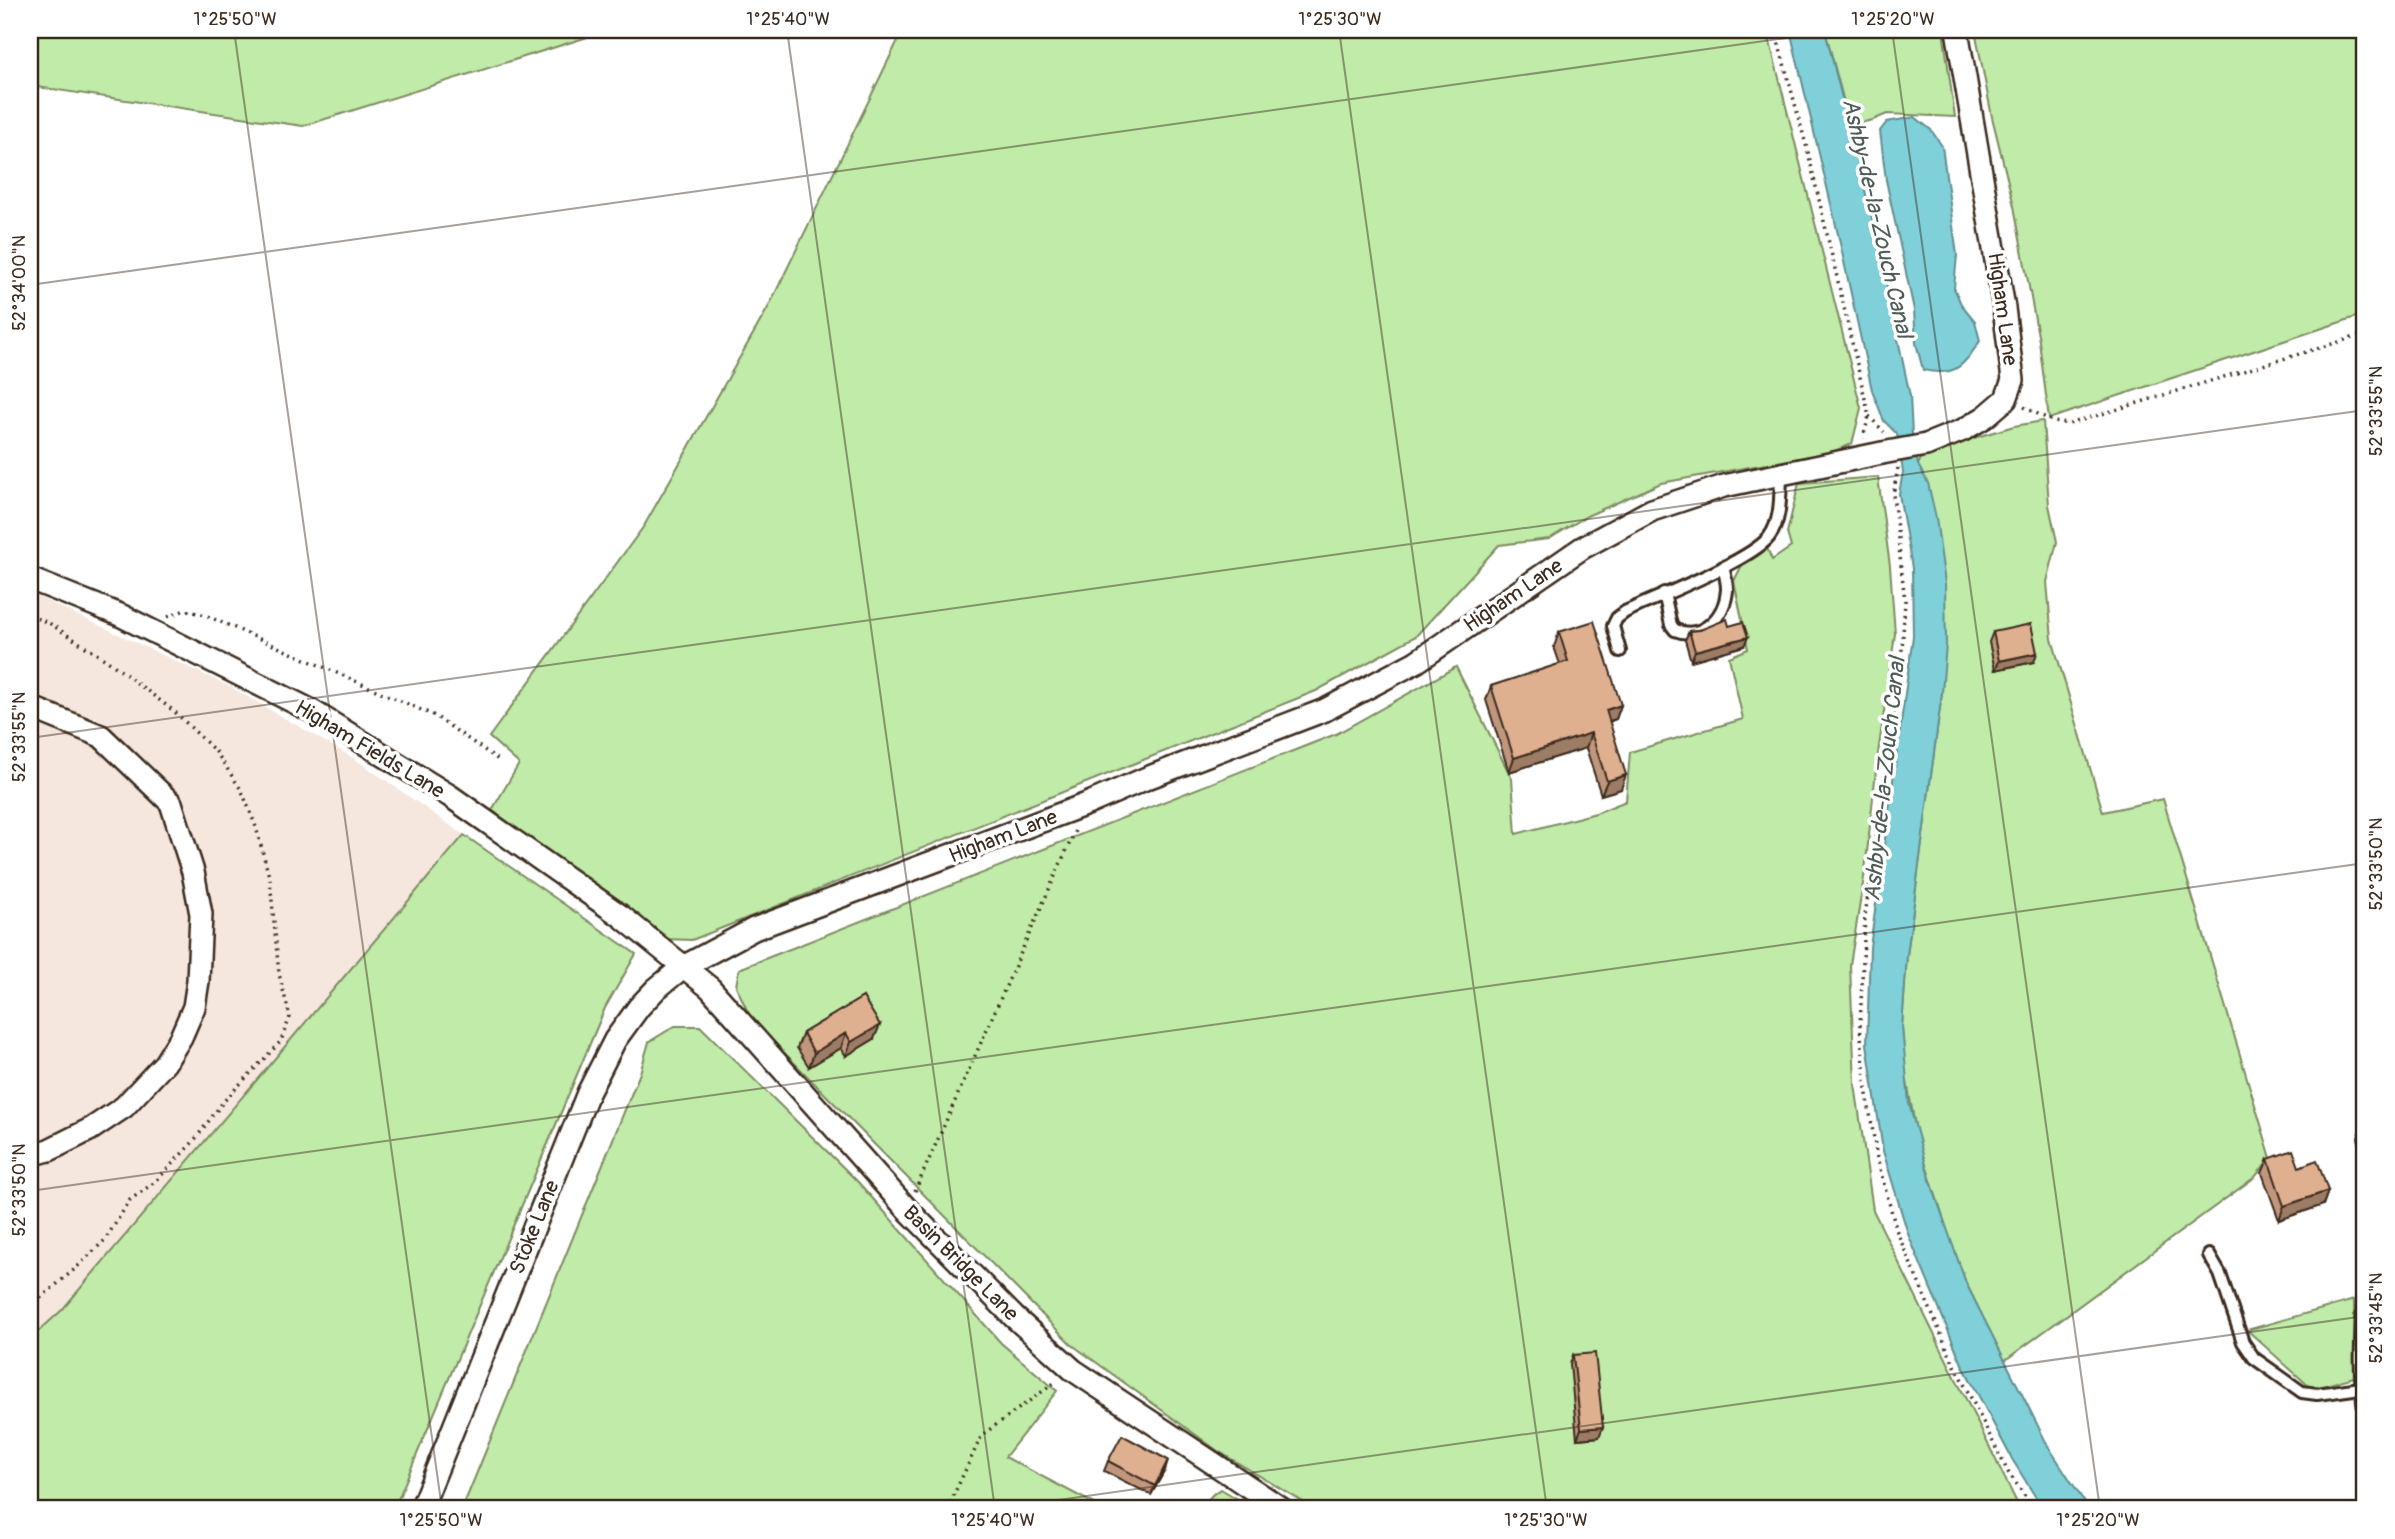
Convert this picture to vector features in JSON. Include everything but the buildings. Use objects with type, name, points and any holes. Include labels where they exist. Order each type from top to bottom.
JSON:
[{"type":"street","name":"Higham Lane","points":[[683,967],[754,929],[1087,804],[1147,778],[1325,710],[1416,662],[1582,548],[1652,510],[1724,486],[1926,445],[1984,418],[2006,400],[2013,380],[1957,30]]},
{"type":"street","name":"Higham Fields Lane","points":[[30,579],[120,615],[312,711],[393,759],[621,916],[683,967]]},
{"type":"street","points":[[30,707],[101,736],[171,803],[193,872],[201,914],[194,1007],[181,1037],[165,1063],[124,1107],[91,1129],[49,1150],[30,1155]]},
{"type":"street","name":"Basin Bridge Lane","points":[[683,967],[710,988],[907,1209],[1014,1317],[1073,1370],[1282,1509]]},
{"type":"street","name":"Stoke Lane","points":[[421,1509],[588,1093],[615,1040],[639,1007],[683,967]]},
{"type":"lane","points":[[1620,651],[1613,626],[1617,618],[1664,593],[1723,567],[1769,537],[1778,515],[1781,473]]},
{"type":"lane","points":[[1664,593],[1671,625],[1675,630],[1691,633],[1699,631],[1716,619],[1723,606],[1727,589],[1723,567]]},
{"type":"lane","points":[[2209,1255],[2220,1274],[2243,1342],[2255,1357],[2302,1392],[2317,1394],[2361,1388]]},
{"type":"lane","points":[[2365,1279],[2360,1360],[2365,1415]]},
{"type":"path","points":[[1775,30],[1808,152],[1869,416],[1899,472],[1893,494],[1905,601],[1901,666],[1865,916],[1860,1026],[1877,1158],[1897,1232],[1952,1360],[2008,1472],[2034,1509]]},
{"type":"path","points":[[2006,400],[2054,422],[2069,424],[2365,334]]},
{"type":"path","points":[[156,633],[170,615],[185,610],[205,615],[435,716],[500,761]]},
{"type":"path","points":[[907,1209],[1087,804]]},
{"type":"path","points":[[947,1509],[982,1434],[1073,1370]]},
{"type":"shaded area","points":[[30,593],[229,686],[355,759],[464,835],[62,1310],[30,1339]]},
{"type":"green space","points":[[30,30],[610,30],[303,126],[30,86]]},
{"type":"green space","points":[[903,30],[1767,30],[1861,408],[1852,444],[1832,452],[1661,483],[1587,516],[1549,539],[1499,545],[1416,636],[1316,691],[692,940],[665,939],[637,923],[492,810],[519,764],[489,737],[644,526],[769,306]]},
{"type":"green space","points":[[1825,30],[1943,30],[1955,117],[1887,114],[1850,125]]},
{"type":"green space","points":[[1975,30],[2365,30],[2365,314],[2049,419],[2039,341],[2014,206],[1992,117]]},
{"type":"green space","points":[[2043,421],[2049,505],[2057,542],[2047,582],[2052,639],[2103,812],[2163,799],[2271,1158],[2255,1177],[2004,1361],[1966,1283],[1950,1239],[1917,1137],[1905,1071],[1902,1027],[1907,955],[1942,693],[1918,465],[1923,453],[2014,426]]},
{"type":"green space","points":[[1878,477],[1890,566],[1895,634],[1865,871],[1850,965],[1855,1084],[1873,1210],[2020,1509],[1315,1509],[1218,1451],[1071,1344],[751,1019],[736,986],[739,969],[1336,734],[1456,667],[1512,779],[1516,834],[1596,813],[1626,801],[1630,752],[1743,719],[1729,657],[1748,649],[1734,581],[1743,563],[1767,548],[1772,560],[1791,547],[1787,533],[1799,483]]},
{"type":"green space","points":[[464,835],[636,954],[605,1008],[394,1509],[30,1509],[30,1339],[62,1310]]},
{"type":"green space","points":[[675,1026],[700,1026],[858,1182],[1001,1343],[1057,1391],[1005,1457],[1104,1509],[462,1509],[640,1073],[649,1042]]},
{"type":"green space","points":[[2354,1300],[2354,1377],[2312,1389],[2247,1330]]},
{"type":"green space","points":[[1221,1489],[1254,1509],[1205,1509],[1210,1497]]},
{"type":"water","points":[[1790,30],[1825,30],[1875,230],[1910,396],[1912,434],[1918,465],[1928,483],[1936,518],[1945,583],[1946,644],[1942,693],[1907,955],[1902,1027],[1909,1103],[1930,1180],[1966,1283],[2048,1446],[2089,1509],[2043,1509],[2012,1459],[1962,1364],[1908,1234],[1883,1151],[1867,1044],[1870,947],[1913,636],[1912,568],[1899,494],[1903,472],[1897,434],[1884,421],[1872,390]]},
{"type":"water","points":[[1915,117],[1931,130],[1942,146],[1957,255],[1954,288],[1961,304],[1975,321],[1980,341],[1963,363],[1951,371],[1923,370],[1916,343],[1914,310],[1886,180],[1880,131],[1887,122]]},
{"type":"water label","name":"Ashby-de-la-Zouch Canal","points":[[1878,218]]},
{"type":"water label","name":"Ashby-de-la-Zouch Canal","points":[[1884,779]]}]
